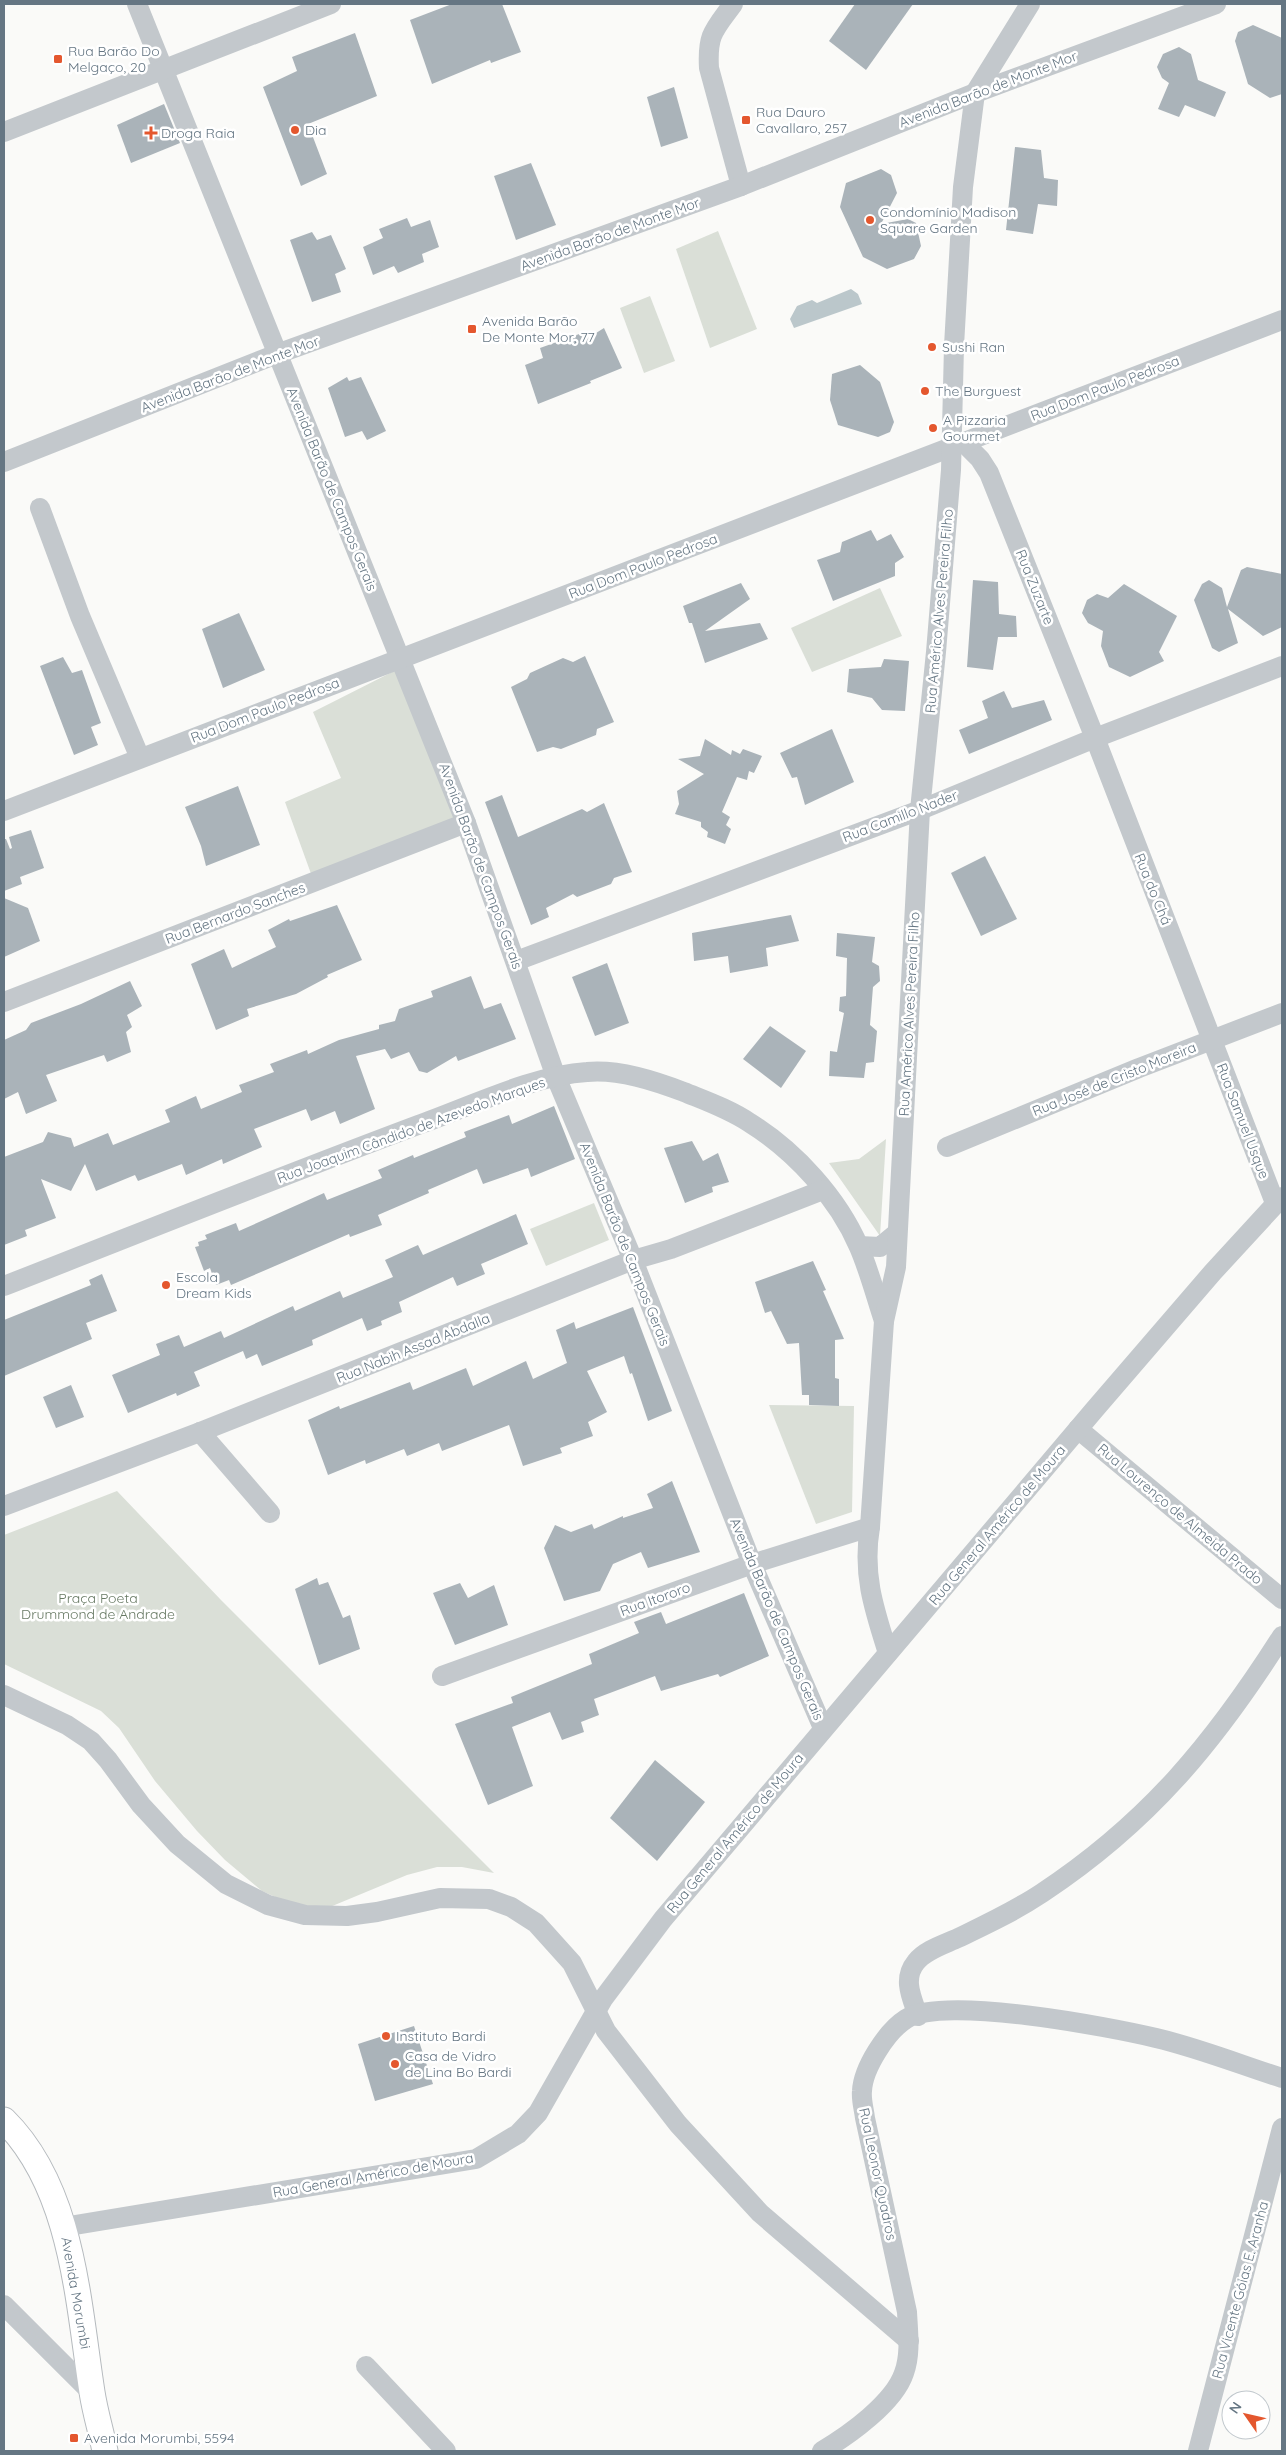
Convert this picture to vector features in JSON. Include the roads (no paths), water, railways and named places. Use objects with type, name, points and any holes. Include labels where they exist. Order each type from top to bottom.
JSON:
[{"type":"main road","name":"Avenida Morumbi","points":[[4,2120],[37,2164],[63,2227],[81,2315],[92,2394],[105,2451]]},
{"type":"street","name":"Avenida Barão de Campos Gerais","points":[[137,4],[466,823],[556,1077],[632,1260],[752,1564],[823,1728]]},
{"type":"street","points":[[4,132],[331,4]]},
{"type":"street","points":[[733,4],[712,32],[708,48],[710,68],[741,186]]},
{"type":"street","name":"Rua Américo Alves Pereira Filho","points":[[897,1234],[920,810],[958,446],[954,355],[963,187],[975,93],[1030,4]]},
{"type":"street","name":"Avenida Barão de Monte Mor","points":[[4,462],[277,354],[741,186],[975,93],[1216,4]]},
{"type":"street","name":"Rua Dom Paulo Pedrosa","points":[[4,811],[1282,320]]},
{"type":"street","name":"Rua Zuzarte","points":[[958,446],[980,459],[989,473],[1095,738]]},
{"type":"street","points":[[40,508],[80,616],[140,758]]},
{"type":"street","name":"Rua Camillo Nader","points":[[516,961],[920,810],[1095,738],[1282,666]]},
{"type":"street","name":"Rua do Chá","points":[[1095,738],[1211,1040]]},
{"type":"street","name":"Rua Bernardo Sanches","points":[[4,1002],[466,823]]},
{"type":"street","name":"Rua José de Cristo Moreira","points":[[947,1147],[1282,1013]]},
{"type":"street","name":"Rua Samuel Usque","points":[[1211,1040],[1279,1200]]},
{"type":"street","name":"Rua Joaquim Cândido de Azevedo Marques","points":[[4,1286],[382,1139],[525,1086],[556,1077],[588,1072],[619,1074],[662,1083],[717,1105],[750,1123],[779,1144],[835,1204],[859,1246],[884,1321]]},
{"type":"street","name":"Rua Nabih Assad Abdalla","points":[[4,1506],[200,1432],[632,1260],[670,1249],[823,1190]]},
{"type":"street","name":"Rua General Américo de Moura","points":[[63,2227],[476,2159],[518,2134],[538,2113],[596,2010],[663,1919],[1078,1429],[1279,1200]]},
{"type":"street","points":[[859,1246],[880,1247],[897,1234]]},
{"type":"street","name":"Rua Joaquim Cândido de Azevedo Marques","points":[[888,1653],[868,1580],[866,1552],[870,1527],[884,1321],[896,1267],[897,1234]]},
{"type":"street","name":"Rua Lourenço de Almeida Prado","points":[[1078,1429],[1282,1599]]},
{"type":"street","points":[[200,1432],[270,1513]]},
{"type":"street","name":"Rua Itororo","points":[[442,1676],[752,1564],[870,1527]]},
{"type":"street","points":[[918,2016],[909,1990],[909,1975],[916,1961],[933,1950],[1022,1907],[1092,1858],[1121,1833],[1163,1795],[1204,1749],[1282,1636]]},
{"type":"street","points":[[4,1695],[67,1725],[91,1741],[108,1760],[140,1805],[177,1844],[226,1884],[268,1905],[305,1915],[347,1916],[377,1912],[440,1898],[489,1900],[511,1907],[536,1923],[552,1938],[572,1963],[606,2031],[678,2124],[760,2213],[909,2341]]},
{"type":"street","name":"Rua Leonor Quadros","points":[[822,2451],[840,2440],[896,2390],[905,2372],[909,2341],[906,2312],[865,2118],[862,2091],[872,2058],[885,2041],[907,2019],[940,2009],[1043,2017],[1156,2038],[1282,2078]]},
{"type":"street","name":"Rua Vicente Góias E. Aranha","points":[[1198,2451],[1282,2128]]},
{"type":"street","points":[[4,2305],[92,2394]]},
{"type":"street","points":[[366,2366],[446,2451]]},
{"type":"place","name":"Rua Barão Do Melgaço, 20","points":[[58,59]]},
{"type":"place","name":"Rua Dauro Cavallaro, 257","points":[[746,120]]},
{"type":"place","name":"Dia","points":[[295,130]]},
{"type":"place","name":"Droga Raia","points":[[151,133]]},
{"type":"place","name":"Condomínio Madison Square Garden","points":[[870,220]]},
{"type":"place","name":"Avenida Barão De Monte Mor, 77","points":[[472,329]]},
{"type":"place","name":"Sushi Ran","points":[[932,347]]},
{"type":"place","name":"The Burguest","points":[[925,391]]},
{"type":"place","name":"A Pizzaria Gourmet","points":[[933,428]]},
{"type":"place","name":"Escola Dream Kids","points":[[166,1285]]},
{"type":"place","name":"Instituto Bardi","points":[[386,2036]]},
{"type":"place","name":"Casa de Vidro de Lina Bo Bardi","points":[[395,2064]]},
{"type":"place","name":"Avenida Morumbi, 5594","points":[[74,2438]]},
{"type":"park label","name":"Praça Poeta Drummond de Andrade","points":[[98,1606]]}]
